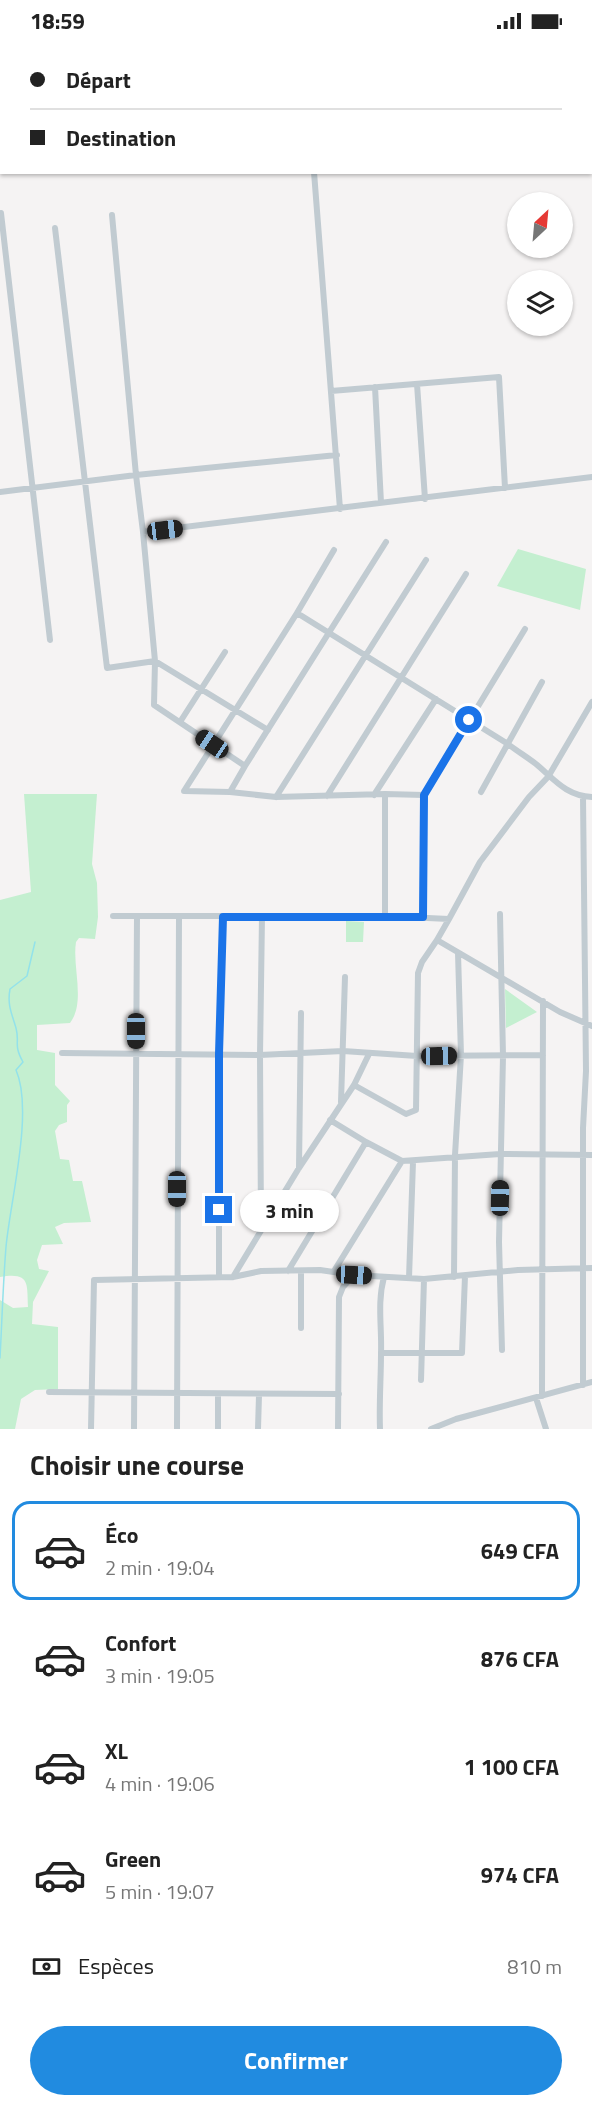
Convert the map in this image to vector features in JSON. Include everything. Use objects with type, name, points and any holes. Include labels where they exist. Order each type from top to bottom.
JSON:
[{"type":"street","points":[[314,174],[340,509]]},
{"type":"street","points":[[1,213],[50,640]]},
{"type":"street","points":[[112,215],[155,662],[154,705],[245,766]]},
{"type":"street","points":[[55,228],[83,481],[107,668],[155,662],[268,730]]},
{"type":"street","points":[[331,390],[499,377],[505,488]]},
{"type":"street","points":[[417,384],[425,498]]},
{"type":"street","points":[[375,387],[381,503]]},
{"type":"street","points":[[0,492],[136,475],[337,455]]},
{"type":"street","points":[[143,532],[592,477]]},
{"type":"street","points":[[230,792],[386,542]]},
{"type":"street","points":[[334,550],[297,613],[184,791],[276,796],[424,795]]},
{"type":"street","points":[[276,796],[426,560]]},
{"type":"street","points":[[327,796],[466,574]]},
{"type":"street","points":[[297,613],[508,744],[537,765],[565,790],[592,797]]},
{"type":"street","points":[[423,917],[424,795],[525,629]]},
{"type":"street","points":[[180,722],[225,652]]},
{"type":"street","points":[[481,792],[542,682]]},
{"type":"street","points":[[374,795],[436,699]]},
{"type":"street","points":[[354,1085],[406,1114],[412,1113],[417,1105],[418,973],[422,962],[437,940],[480,862],[529,797],[548,777],[592,702]]},
{"type":"street","points":[[385,794],[385,916]]},
{"type":"street","points":[[583,796],[583,1385]]},
{"type":"street","points":[[500,914],[503,1056],[500,1154],[502,1350]]},
{"type":"street","points":[[113,916],[385,916],[449,919]]},
{"type":"street","points":[[134,1429],[137,916]]},
{"type":"street","points":[[177,1429],[179,916]]},
{"type":"street","points":[[261,1228],[262,916]]},
{"type":"street","points":[[219,1277],[219,1054],[223,917]]},
{"type":"street","points":[[584,919],[592,919]]},
{"type":"street","points":[[437,940],[500,978],[592,1026]]},
{"type":"street","points":[[454,1277],[455,1155],[461,1055],[458,953]]},
{"type":"street","points":[[341,1103],[345,977]]},
{"type":"street","points":[[543,1001],[541,1155],[544,1269],[539,1397],[546,1429]]},
{"type":"street","points":[[299,1168],[302,1013]]},
{"type":"street","points":[[62,1053],[260,1055],[343,1051],[417,1056],[543,1055]]},
{"type":"street","points":[[233,1277],[261,1228],[354,1085],[369,1054]]},
{"type":"street","points":[[330,1120],[402,1161],[413,1162],[455,1155],[592,1155]]},
{"type":"street","points":[[288,1271],[366,1142]]},
{"type":"street","points":[[334,1271],[402,1161]]},
{"type":"street","points":[[409,1278],[413,1162]]},
{"type":"street","points":[[92,1429],[94,1280],[233,1277],[261,1271],[334,1271],[354,1275],[424,1279],[544,1269],[592,1268]]},
{"type":"street","points":[[301,1271],[301,1328]]},
{"type":"street","points":[[338,1429],[339,1297],[343,1287],[354,1275]]},
{"type":"street","points":[[381,1353],[462,1353],[465,1276]]},
{"type":"street","points":[[380,1429],[379,1296],[384,1277]]},
{"type":"street","points":[[421,1380],[424,1279]]},
{"type":"street","points":[[431,1429],[456,1419],[592,1382]]},
{"type":"street","points":[[49,1392],[339,1394]]},
{"type":"street","points":[[218,1394],[219,1429]]},
{"type":"street","points":[[258,1429],[259,1395]]},
{"type":"green space","points":[[518,549],[586,569],[580,610],[497,586]]},
{"type":"green space","points":[[24,794],[97,794],[92,864],[97,883],[98,917],[95,939],[79,938],[76,942],[78,995],[75,1015],[70,1023],[37,1025],[37,1050],[55,1053],[55,1085],[70,1101],[67,1105],[67,1122],[59,1125],[55,1131],[60,1159],[69,1160],[73,1181],[82,1181],[91,1222],[64,1223],[55,1227],[63,1244],[42,1245],[37,1260],[39,1269],[49,1271],[33,1302],[32,1324],[58,1327],[58,1389],[35,1390],[21,1399],[15,1429],[0,1429],[0,1300],[13,1308],[28,1307],[25,1281],[17,1276],[0,1277],[0,900],[31,892]]},
{"type":"green space","points":[[346,921],[364,922],[363,942],[346,942]]},
{"type":"green space","points":[[505,989],[537,1012],[506,1028]]},
{"type":"waterway","points":[[0,1358],[6,1247],[19,1157],[23,1109],[16,1070],[23,1062],[17,1047],[17,1033],[10,1009],[9,995],[10,989],[27,976],[35,942]]},
{"type":"route","points":[[219,1210],[219,1054],[223,917],[423,917],[424,795],[469,720]]}]
